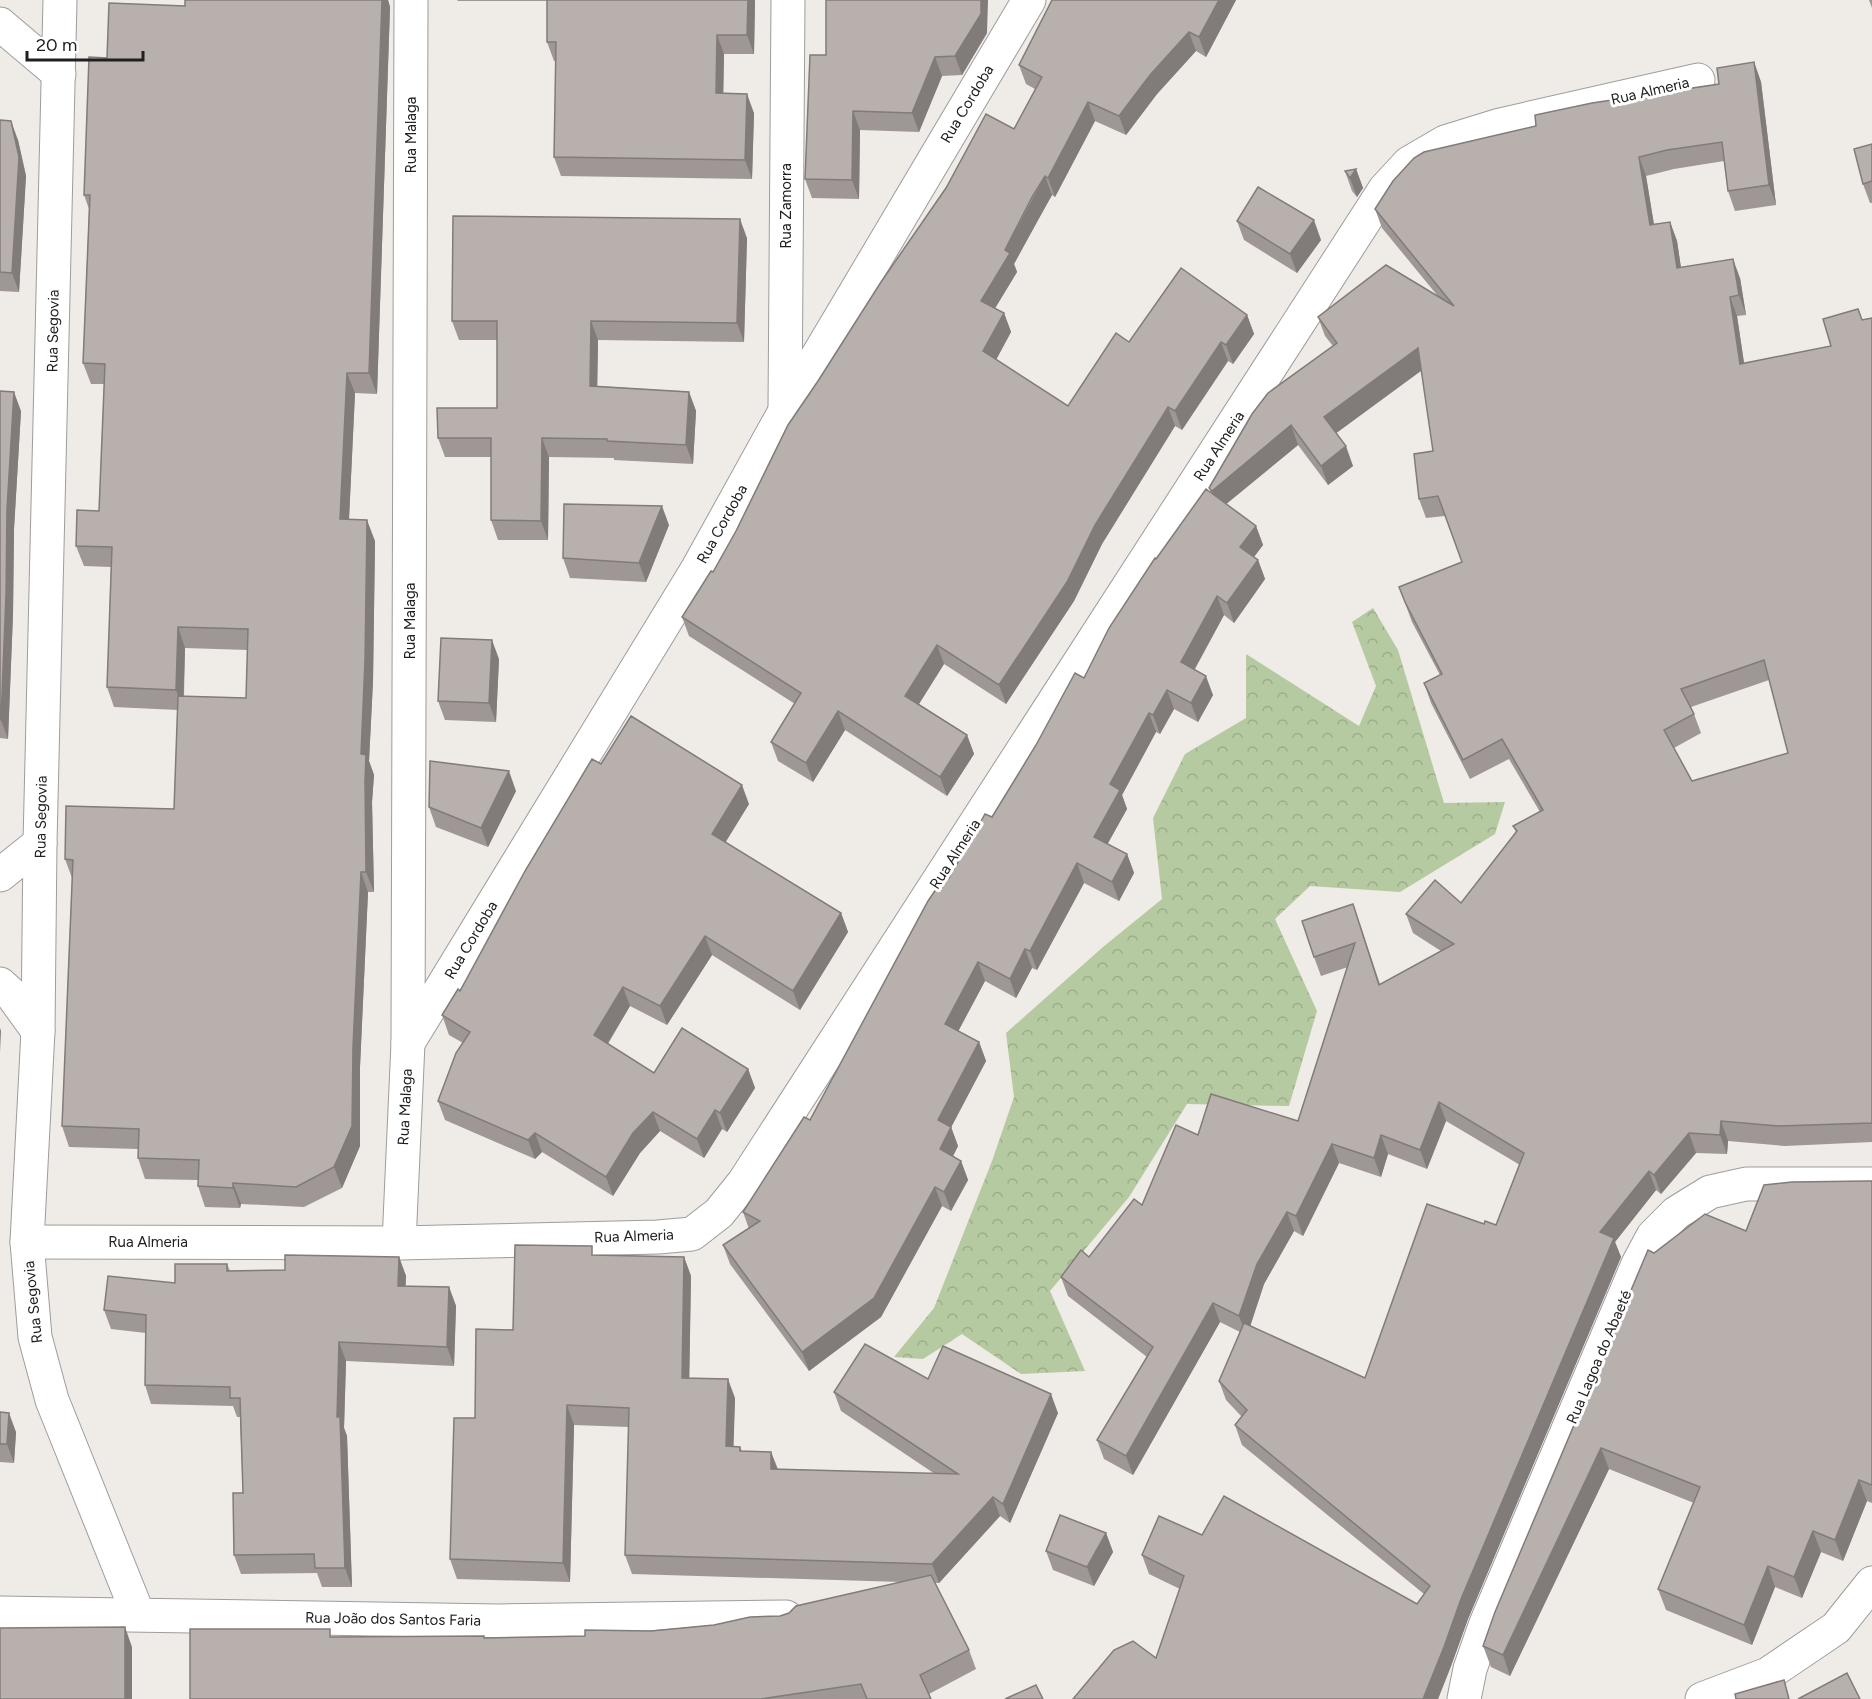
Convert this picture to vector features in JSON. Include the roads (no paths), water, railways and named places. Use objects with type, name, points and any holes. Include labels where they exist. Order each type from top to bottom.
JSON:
[{"type":"street","name":"Rua Segovia","points":[[60,0],[40,843],[38,1031],[27,1242],[35,1337],[52,1400],[138,1614]]},
{"type":"street","name":"Rua Malaga","points":[[399,1242],[408,1043],[411,0]]},
{"type":"street","name":"Rua Zamorra","points":[[785,411],[788,0]]},
{"type":"street","name":"Rua Cordoba","points":[[408,1043],[698,568],[785,411],[1029,0]]},
{"type":"street","points":[[0,24],[59,74]]},
{"type":"street","name":"Rua Almeria","points":[[27,1242],[399,1242],[658,1237],[692,1233],[719,1213],[744,1182],[1385,189],[1409,163],[1445,142],[1500,124],[1698,80]]},
{"type":"street","points":[[0,875],[40,843]]},
{"type":"street","points":[[0,984],[12,995],[38,1031]]},
{"type":"street","name":"Rua Lagoa do Abaeté","points":[[1464,1699],[1470,1669],[1485,1626],[1638,1264],[1653,1236],[1676,1213],[1710,1192],[1746,1184],[1872,1184]]},
{"type":"street","points":[[1702,1699],[1768,1674],[1836,1628],[1872,1583]]},
{"type":"street","name":"Rua João dos Santos Faria","points":[[0,1613],[498,1621],[786,1617]]}]
